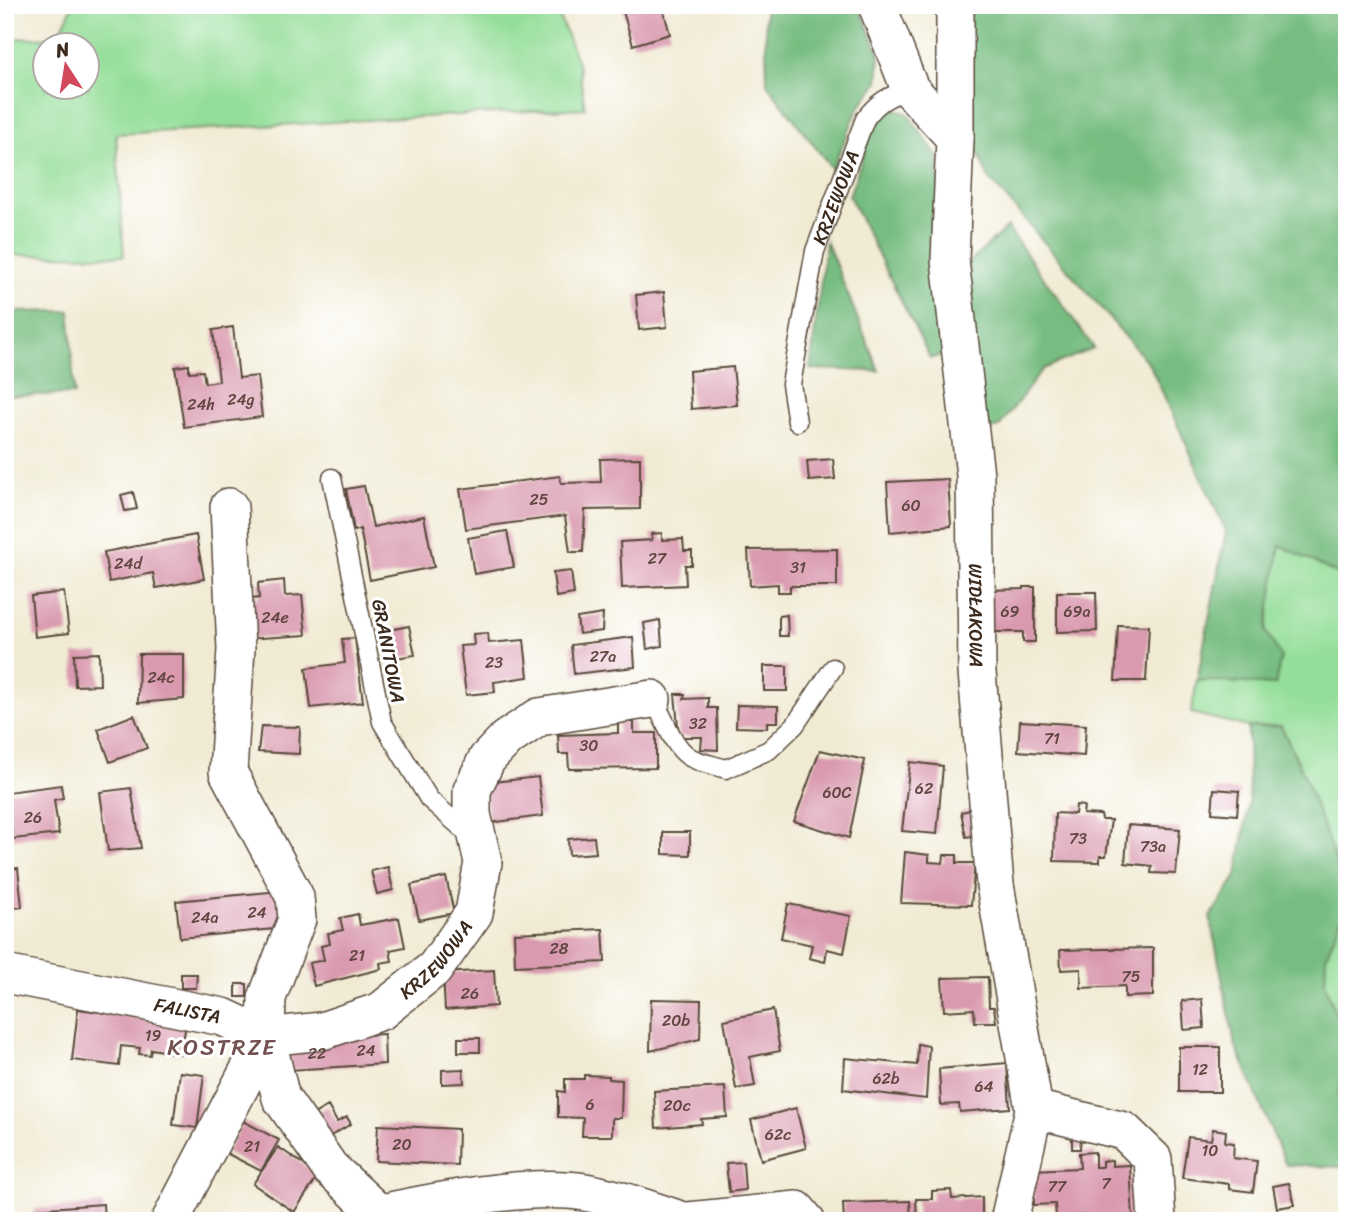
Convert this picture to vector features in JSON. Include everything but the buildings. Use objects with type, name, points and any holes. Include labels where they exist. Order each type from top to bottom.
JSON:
[{"type":"street","points":[[877,5],[910,89],[955,138]]},
{"type":"street","name":"WIDŁAKOWA","points":[[955,5],[955,138],[950,260],[975,475],[974,547],[979,699],[995,885],[1034,1109],[1009,1221]]},
{"type":"street","points":[[229,507],[236,649],[228,772],[295,897],[297,919],[267,998],[266,1037],[281,1098],[330,1168],[384,1217],[450,1199],[545,1191],[582,1192],[686,1221],[797,1210],[806,1221]]},
{"type":"street","name":"KRZEWOWA","points":[[266,1037],[322,1031],[381,1011],[435,968],[474,913],[483,862],[472,814],[472,790],[487,760],[506,739],[539,717],[652,699]]},
{"type":"street","name":"FALISTA","points":[[5,974],[223,1017],[266,1037]]},
{"type":"street","points":[[170,1221],[266,1037]]},
{"type":"street","points":[[1034,1109],[1124,1131],[1153,1160],[1157,1221]]},
{"type":"lane","name":"KRZEWOWA","points":[[797,422],[791,384],[815,251],[865,119],[876,104],[887,96],[910,89]]},
{"type":"lane","name":"GRANITOWA","points":[[332,478],[382,722],[429,799],[477,842]]},
{"type":"lane","points":[[652,699],[664,714],[671,736],[689,757],[726,769],[769,750],[795,725],[833,668]]},
{"type":"green space","points":[[73,5],[555,5],[578,63],[585,108],[116,134],[124,256],[5,255],[5,39],[32,38],[32,102],[102,102],[102,32],[60,32]]},
{"type":"green space","points":[[765,5],[858,5],[880,54],[878,82],[858,109],[832,169],[767,84]]},
{"type":"green space","points":[[964,5],[1347,5],[1347,579],[1280,545],[1266,631],[1281,657],[1275,685],[1197,680],[1226,531],[1150,365],[988,177],[971,136]]},
{"type":"green space","points":[[892,108],[907,113],[938,157],[945,355],[930,358],[849,196],[875,122]]},
{"type":"green space","points":[[1007,227],[1094,348],[1043,369],[999,427],[981,433],[962,270]]},
{"type":"green space","points":[[826,241],[879,371],[810,369]]},
{"type":"green space","points":[[70,311],[74,394],[5,396],[5,312]]},
{"type":"green space","points":[[1280,544],[1347,579],[1347,893],[1304,775],[1281,726],[1248,727],[1191,713],[1197,680],[1275,685],[1280,657],[1266,631]]},
{"type":"green space","points":[[1281,726],[1304,775],[1347,893],[1347,905],[1326,956],[1325,984],[1347,1045],[1347,1067],[1338,1097],[1347,1121],[1347,1167],[1286,1165],[1235,1044],[1210,917],[1237,876],[1249,802],[1248,727]]},
{"type":"green space","points":[[1347,905],[1347,1045],[1325,984],[1326,956]]},
{"type":"green space","points":[[1347,1067],[1347,1121],[1338,1097]]},
{"type":"district","name":"KOSTRZE","points":[[222,1047]]}]
